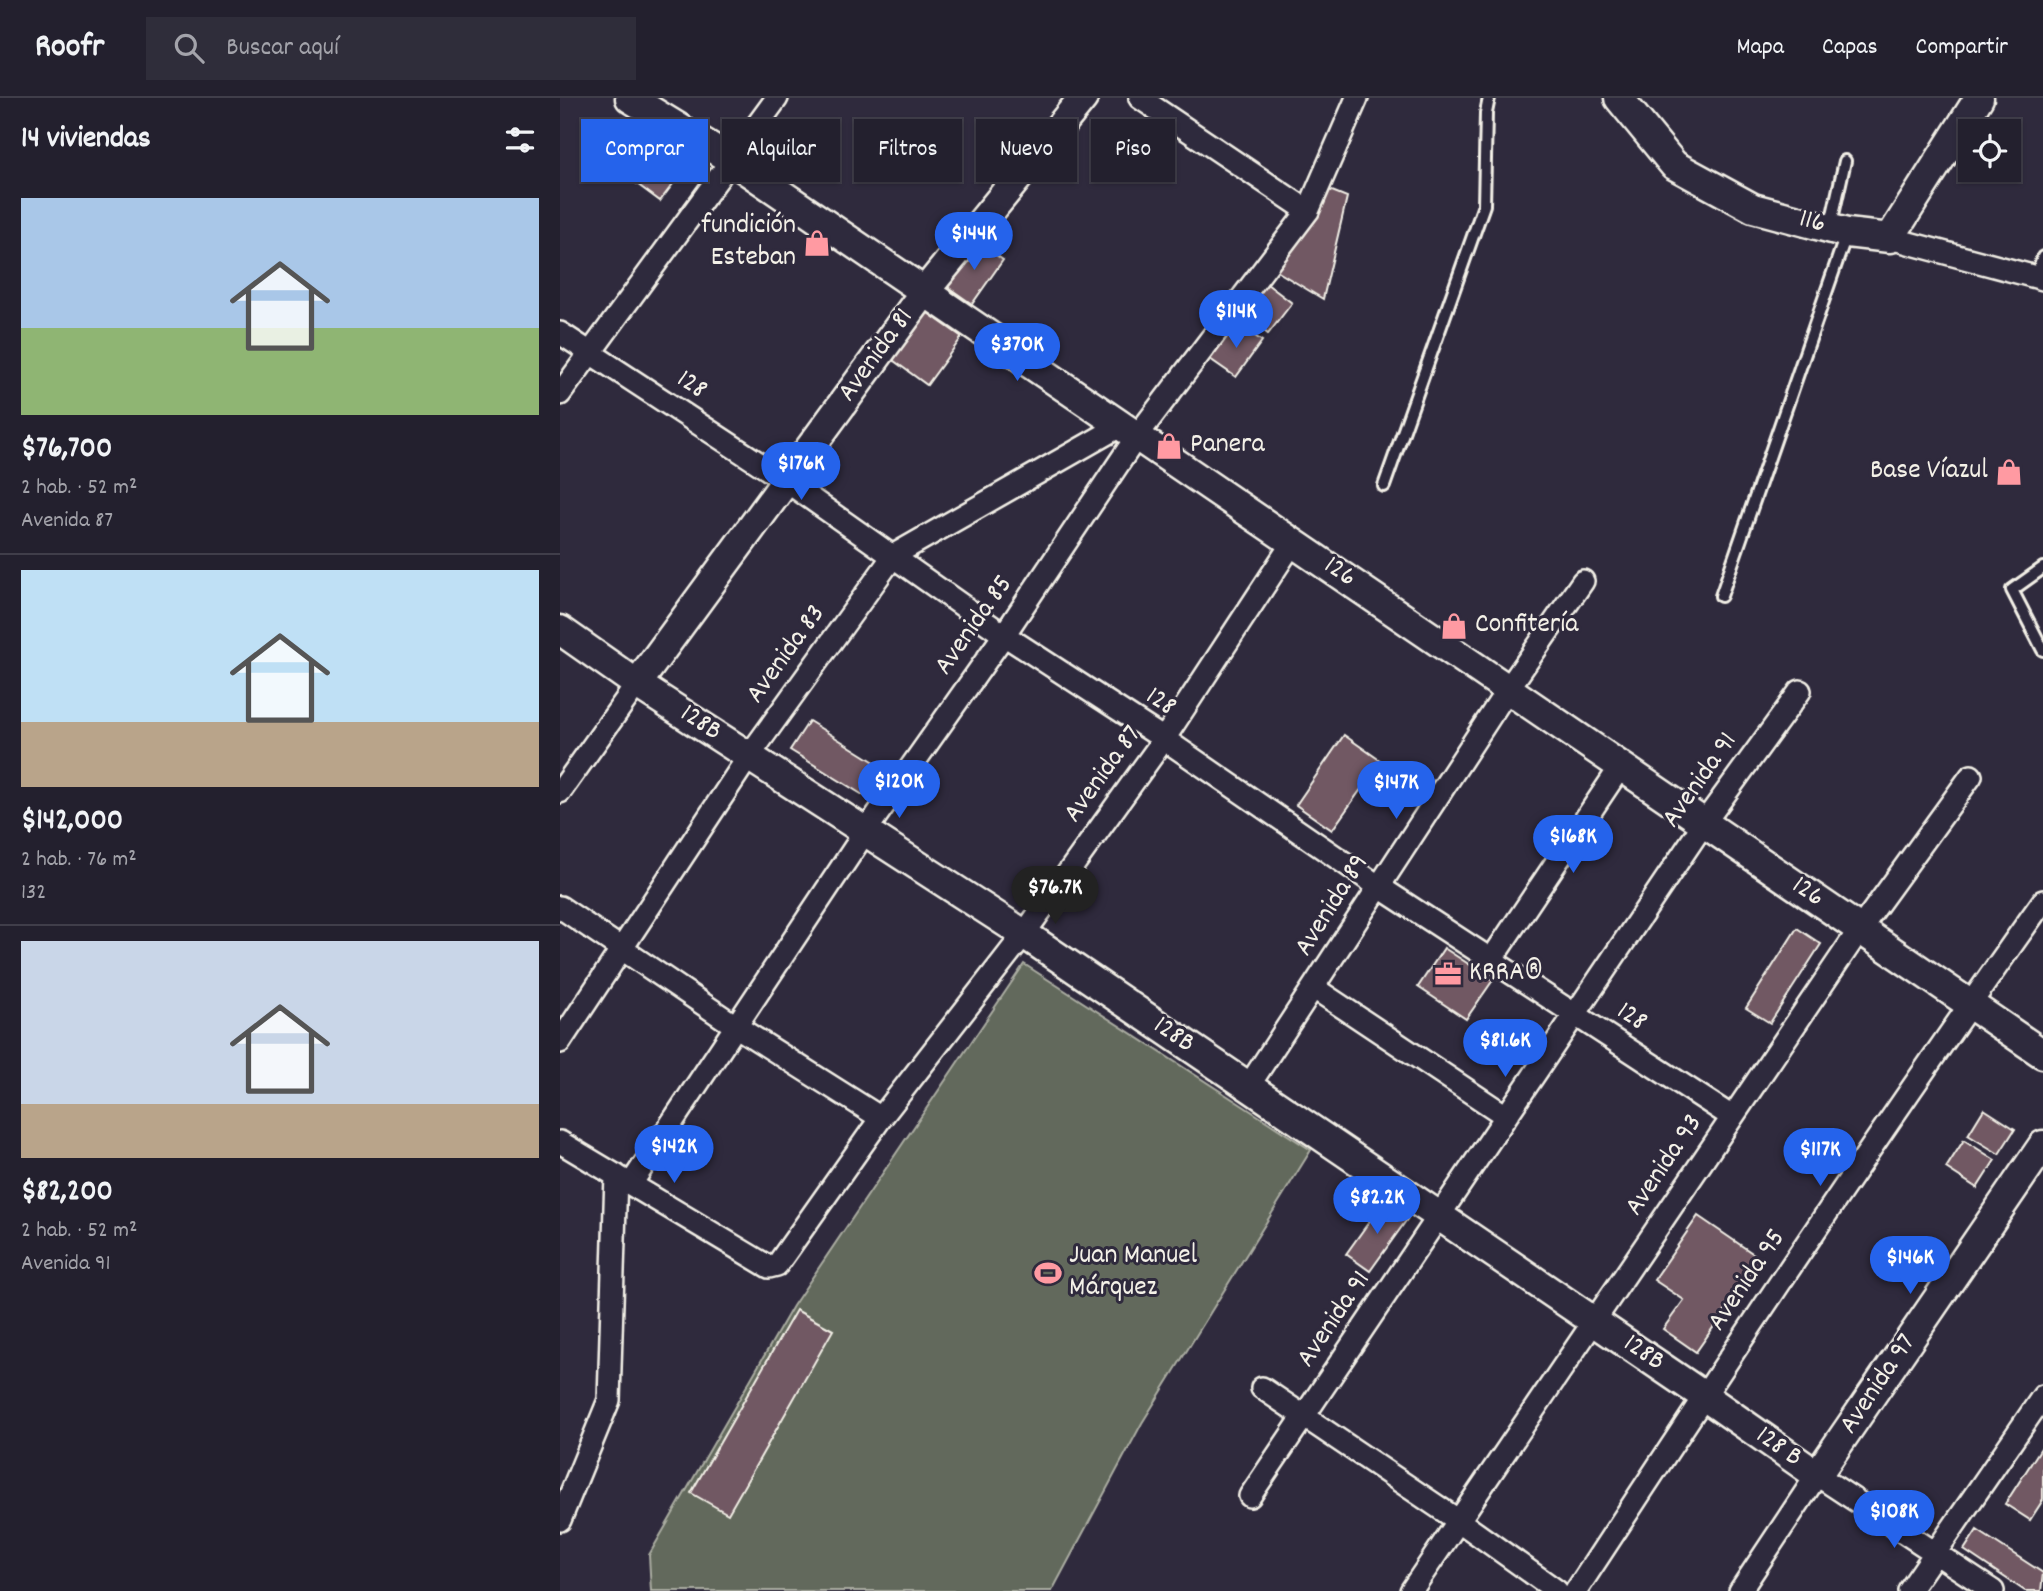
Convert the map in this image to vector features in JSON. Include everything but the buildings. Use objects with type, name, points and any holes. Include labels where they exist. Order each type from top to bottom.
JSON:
[{"type":"street","name":"126","points":[[630,98],[722,154]]},
{"type":"street","points":[[761,119],[778,98]]},
{"type":"street","name":"Avenida 81","points":[[560,792],[925,291],[1083,98]]},
{"type":"street","points":[[1140,98],[1308,211]]},
{"type":"street","name":"Avenida 85","points":[[624,1180],[737,1027],[865,832],[1004,635],[1129,431],[1308,211],[1357,98]]},
{"type":"street","name":"116","points":[[1619,98],[1674,165],[1753,208],[1838,230],[1889,238],[2040,271]]},
{"type":"street","points":[[1889,238],[1979,98]]},
{"type":"street","points":[[560,394],[722,170]]},
{"type":"street","name":"126","points":[[764,182],[2043,1054]]},
{"type":"street","name":"128","points":[[560,333],[786,481],[1004,635],[1164,739],[1378,886],[1732,1117]]},
{"type":"street","name":"Avenida 83","points":[[560,1042],[749,756],[894,555],[1129,431]]},
{"type":"street","name":"Avenida 87","points":[[624,1180],[773,1267],[881,1118],[1024,934],[1164,739],[1293,542]]},
{"type":"street","name":"Avenida 89","points":[[1248,1087],[1508,689],[1583,581]]},
{"type":"street","points":[[560,631],[637,684]]},
{"type":"street","name":"128B","points":[[637,684],[1024,934],[1704,1396]]},
{"type":"street","name":"Avenida 91","points":[[1250,1496],[1704,823],[1800,691]]},
{"type":"street","points":[[1491,960],[1621,766]]},
{"type":"street","name":"Avenida 93","points":[[1411,1591],[1860,929],[1971,776]]},
{"type":"street","name":"Avenida 95","points":[[1576,1591],[1704,1396],[2043,901]]},
{"type":"street","points":[[560,907],[737,1027],[881,1118]]},
{"type":"street","points":[[1314,988],[1506,1116]]},
{"type":"street","name":"Avenida 97","points":[[1740,1591],[2043,1145]]},
{"type":"street","points":[[560,1520],[609,1400],[624,1180],[561,1146]]},
{"type":"street","points":[[1262,1388],[1459,1521],[1557,1591]]},
{"type":"street","name":"128 B","points":[[1704,1396],[1817,1475],[1993,1591]]},
{"type":"street","points":[[1909,1591],[2043,1396]]},
{"type":"lane","points":[[1384,486],[1484,205],[1486,113],[1489,98]]},
{"type":"lane","points":[[1721,596],[1838,230],[1845,161]]},
{"type":"lane","points":[[2043,568],[2012,590],[2043,650]]},
{"type":"green space","name":"Juan Manuel Márquez","points":[[1024,964],[1311,1150],[1142,1423],[1052,1591],[651,1591],[649,1555],[793,1306]]},
{"type":"place","name":"fundición Esteban","points":[[817,243]]},
{"type":"place","name":"Panera","points":[[1169,446]]},
{"type":"place","name":"Base Víazul","points":[[2009,472]]},
{"type":"place","name":"Confitería","points":[[1454,626]]},
{"type":"place","name":"KRRA®","points":[[1448,974]]},
{"type":"place","name":"Juan Manuel Márquez","points":[[1048,1273]]}]
